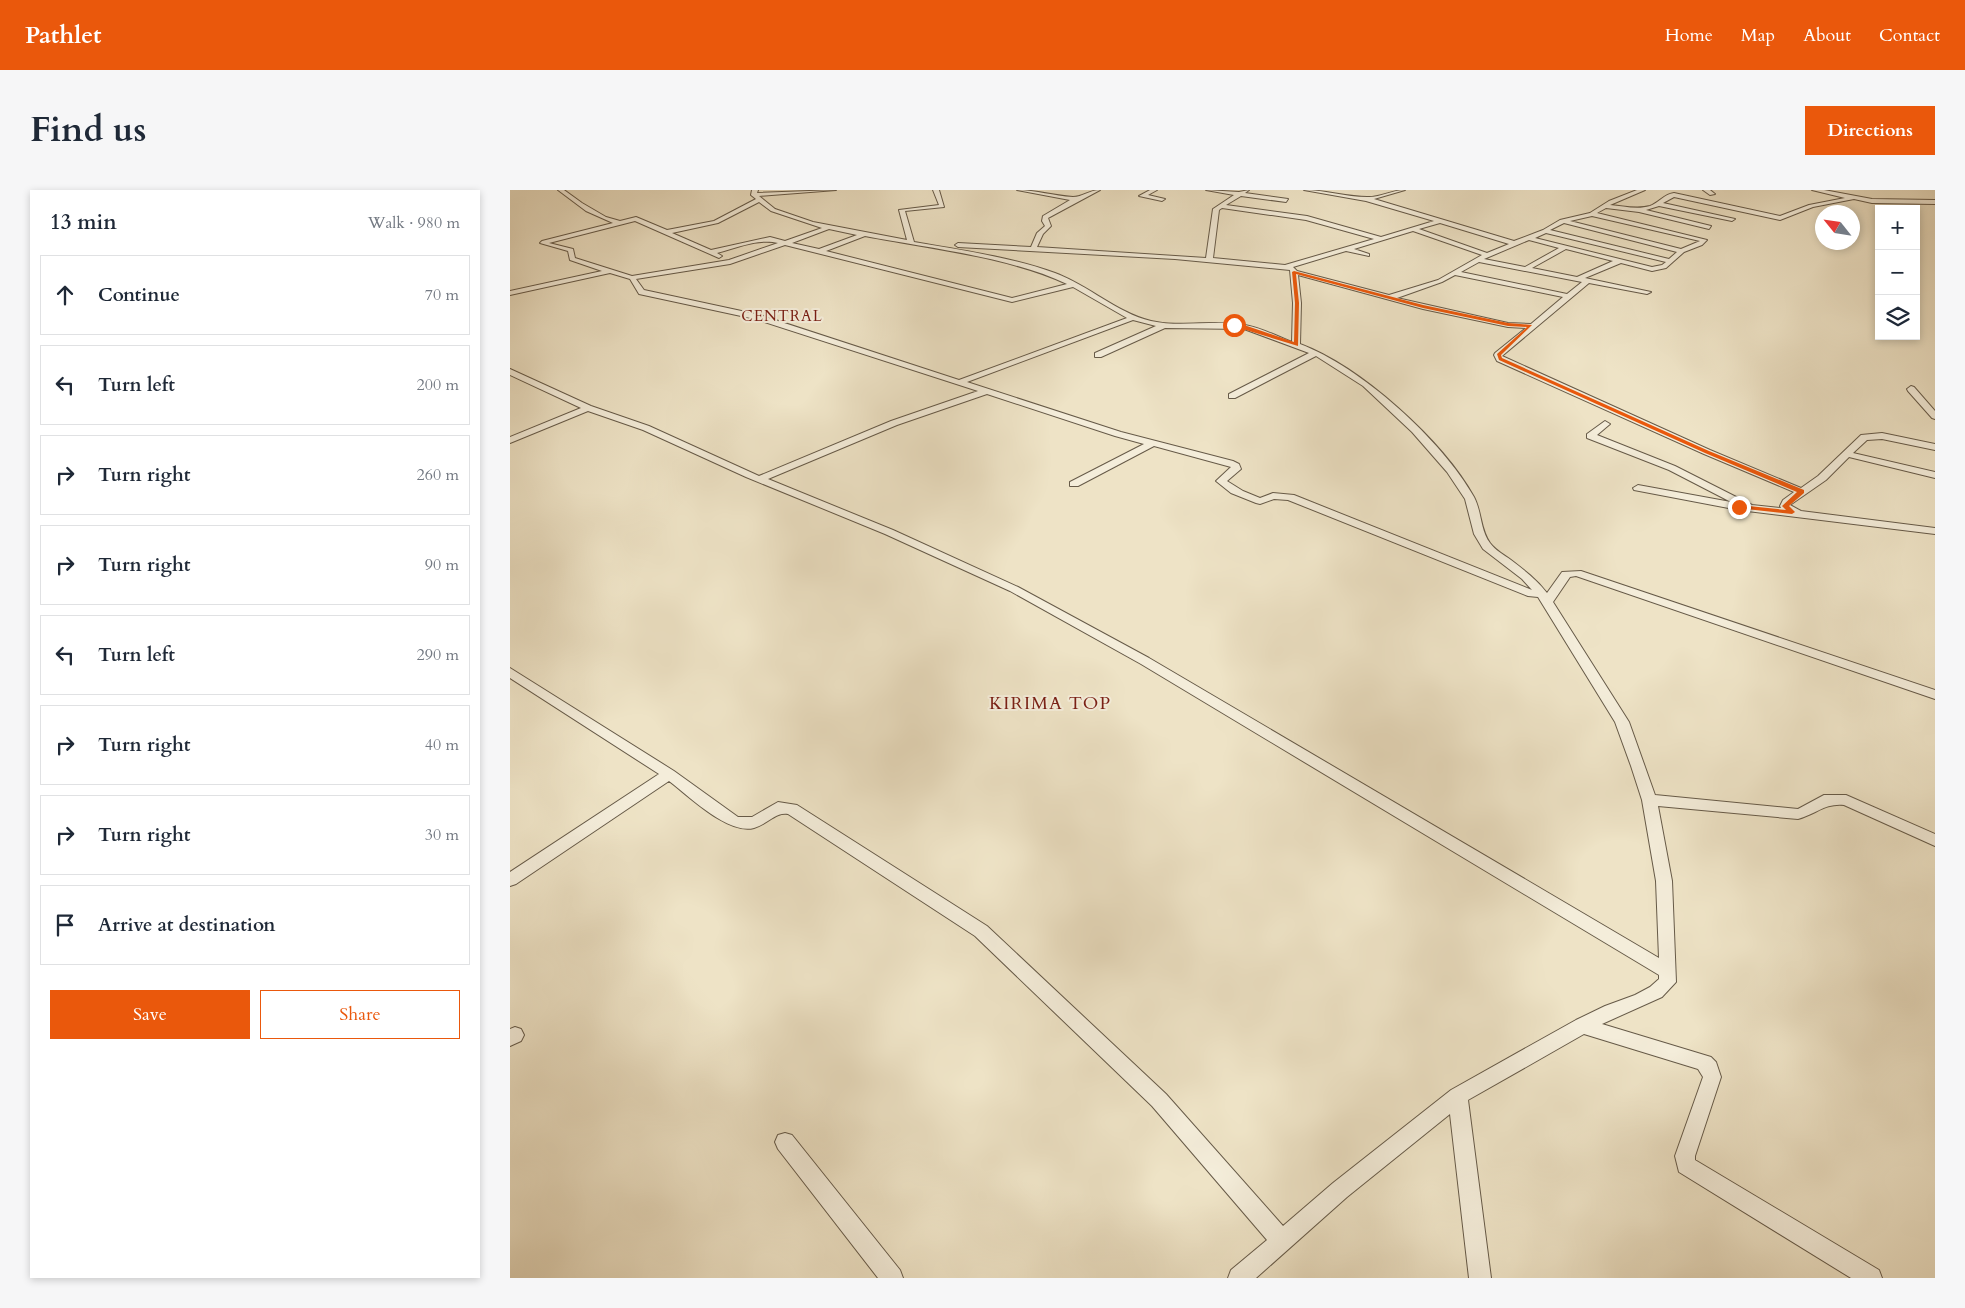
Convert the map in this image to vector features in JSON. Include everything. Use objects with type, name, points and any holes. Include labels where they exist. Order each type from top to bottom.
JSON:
[{"type":"street","points":[[561,190],[611,222],[620,222]]},
{"type":"street","points":[[668,232],[716,222],[756,195],[833,190]]},
{"type":"street","points":[[914,243],[902,210],[942,206],[936,190]]},
{"type":"street","points":[[1020,190],[1076,199]]},
{"type":"street","points":[[1033,248],[1040,233],[1048,226],[1044,222],[1045,217],[1076,199],[1097,190]]},
{"type":"street","points":[[1154,190],[1142,196],[1162,199]]},
{"type":"street","points":[[1209,190],[1243,192],[1286,200]]},
{"type":"street","points":[[1307,190],[1367,200],[1443,220],[1516,244]]},
{"type":"street","points":[[1367,200],[1402,190]]},
{"type":"street","points":[[1388,298],[1440,281],[1487,255],[1545,231],[1562,221],[1592,214],[1604,206],[1642,190]]},
{"type":"street","points":[[1706,190],[1712,194]]},
{"type":"street","points":[[1815,190],[1877,202],[1935,202]]},
{"type":"street","points":[[1210,260],[1214,214],[1221,206],[1243,192]]},
{"type":"street","points":[[756,195],[773,210],[827,228],[914,243],[1034,268],[1074,284],[1133,318],[1165,325],[1234,325],[1245,327],[1316,353],[1366,384],[1415,430],[1451,470],[1470,499],[1480,534],[1487,547],[1526,576],[1545,598],[1622,722],[1649,800],[1664,881],[1667,982],[1656,992],[1641,1000],[1611,1011],[1582,1026],[1458,1096],[1340,1190],[1239,1278]]},
{"type":"street","points":[[1639,210],[1660,204],[1671,195],[1780,218],[1812,206],[1852,198]]},
{"type":"street","points":[[1660,204],[1732,219]]},
{"type":"street","points":[[1221,206],[1307,218],[1380,239]]},
{"type":"street","points":[[1604,206],[1639,210],[1709,227]]},
{"type":"street","points":[[1528,238],[1652,269],[1664,267],[1682,251],[1700,244],[1704,240],[1592,214]]},
{"type":"street","points":[[730,262],[712,252],[636,219],[543,242],[571,250],[572,259],[632,278],[730,262],[827,228]]},
{"type":"street","points":[[1285,267],[1443,220]]},
{"type":"street","points":[[1562,221],[1682,251]]},
{"type":"street","points":[[1411,229],[1487,255]]},
{"type":"street","points":[[1545,231],[1670,261]]},
{"type":"street","points":[[820,251],[863,235]]},
{"type":"street","points":[[712,252],[763,239],[820,251],[1004,299],[1023,299],[1074,284]]},
{"type":"street","points":[[914,243],[1033,248],[1285,267],[1293,269],[1294,272],[1388,298],[1508,325],[1531,326]]},
{"type":"street","points":[[1526,269],[1565,248]]},
{"type":"street","points":[[1348,249],[1367,255]]},
{"type":"street","points":[[1478,260],[1647,292]]},
{"type":"street","points":[[1579,278],[1620,261]]},
{"type":"street","points":[[510,293],[610,271]]},
{"type":"street","points":[[1294,272],[1297,303],[1296,345]]},
{"type":"street","points":[[1454,272],[1568,296]]},
{"type":"street","points":[[632,278],[642,292],[757,317],[958,384],[1118,434],[1236,466],[1236,469],[1221,481],[1250,498],[1260,502],[1273,496],[1290,497],[1545,598]]},
{"type":"street","points":[[1588,280],[1498,355],[1500,359],[1707,452],[1802,492]]},
{"type":"street","points":[[958,384],[1133,318]]},
{"type":"street","points":[[1098,355],[1165,325]]},
{"type":"street","points":[[1232,396],[1316,353]]},
{"type":"street","points":[[510,372],[588,408],[646,428],[760,479],[889,532],[1014,589],[1153,666],[1668,972]]},
{"type":"street","points":[[1911,389],[1935,416]]},
{"type":"street","points":[[760,479],[894,423],[985,392]]},
{"type":"street","points":[[510,440],[588,408]]},
{"type":"street","points":[[1605,424],[1590,436],[1672,468],[1748,508]]},
{"type":"street","points":[[1792,512],[1785,506],[1822,478],[1864,437],[1871,435],[1935,447]]},
{"type":"street","points":[[1074,484],[1153,443]]},
{"type":"street","points":[[1846,454],[1935,475]]},
{"type":"street","points":[[1638,488],[1748,508],[1935,531]]},
{"type":"street","points":[[1545,598],[1566,574],[1578,573],[1935,695]]},
{"type":"street","points":[[510,672],[669,774],[733,821],[744,825],[758,821],[778,806],[792,809],[981,931],[1159,1100],[1282,1241]]},
{"type":"street","points":[[510,880],[669,774]]},
{"type":"street","points":[[1649,800],[1798,814],[1810,811],[1817,803],[1831,798],[1846,800],[1935,840]]},
{"type":"street","points":[[1582,1026],[1704,1064],[1710,1068],[1712,1076],[1685,1156],[1686,1165],[1871,1278]]},
{"type":"street","points":[[1458,1096],[1480,1278]]},
{"type":"street","points":[[785,1142],[892,1278]]},
{"type":"district","name":"CENTRAL","points":[[782,316]]},
{"type":"district","name":"KIRIMA TOP","points":[[1050,703]]},
{"type":"route","points":[[1234,325],[1296,345],[1297,303],[1294,272],[1423,307],[1508,325],[1531,326],[1498,355],[1500,359],[1707,452],[1802,492],[1787,502],[1785,506],[1787,510],[1792,512],[1739,507]]}]
